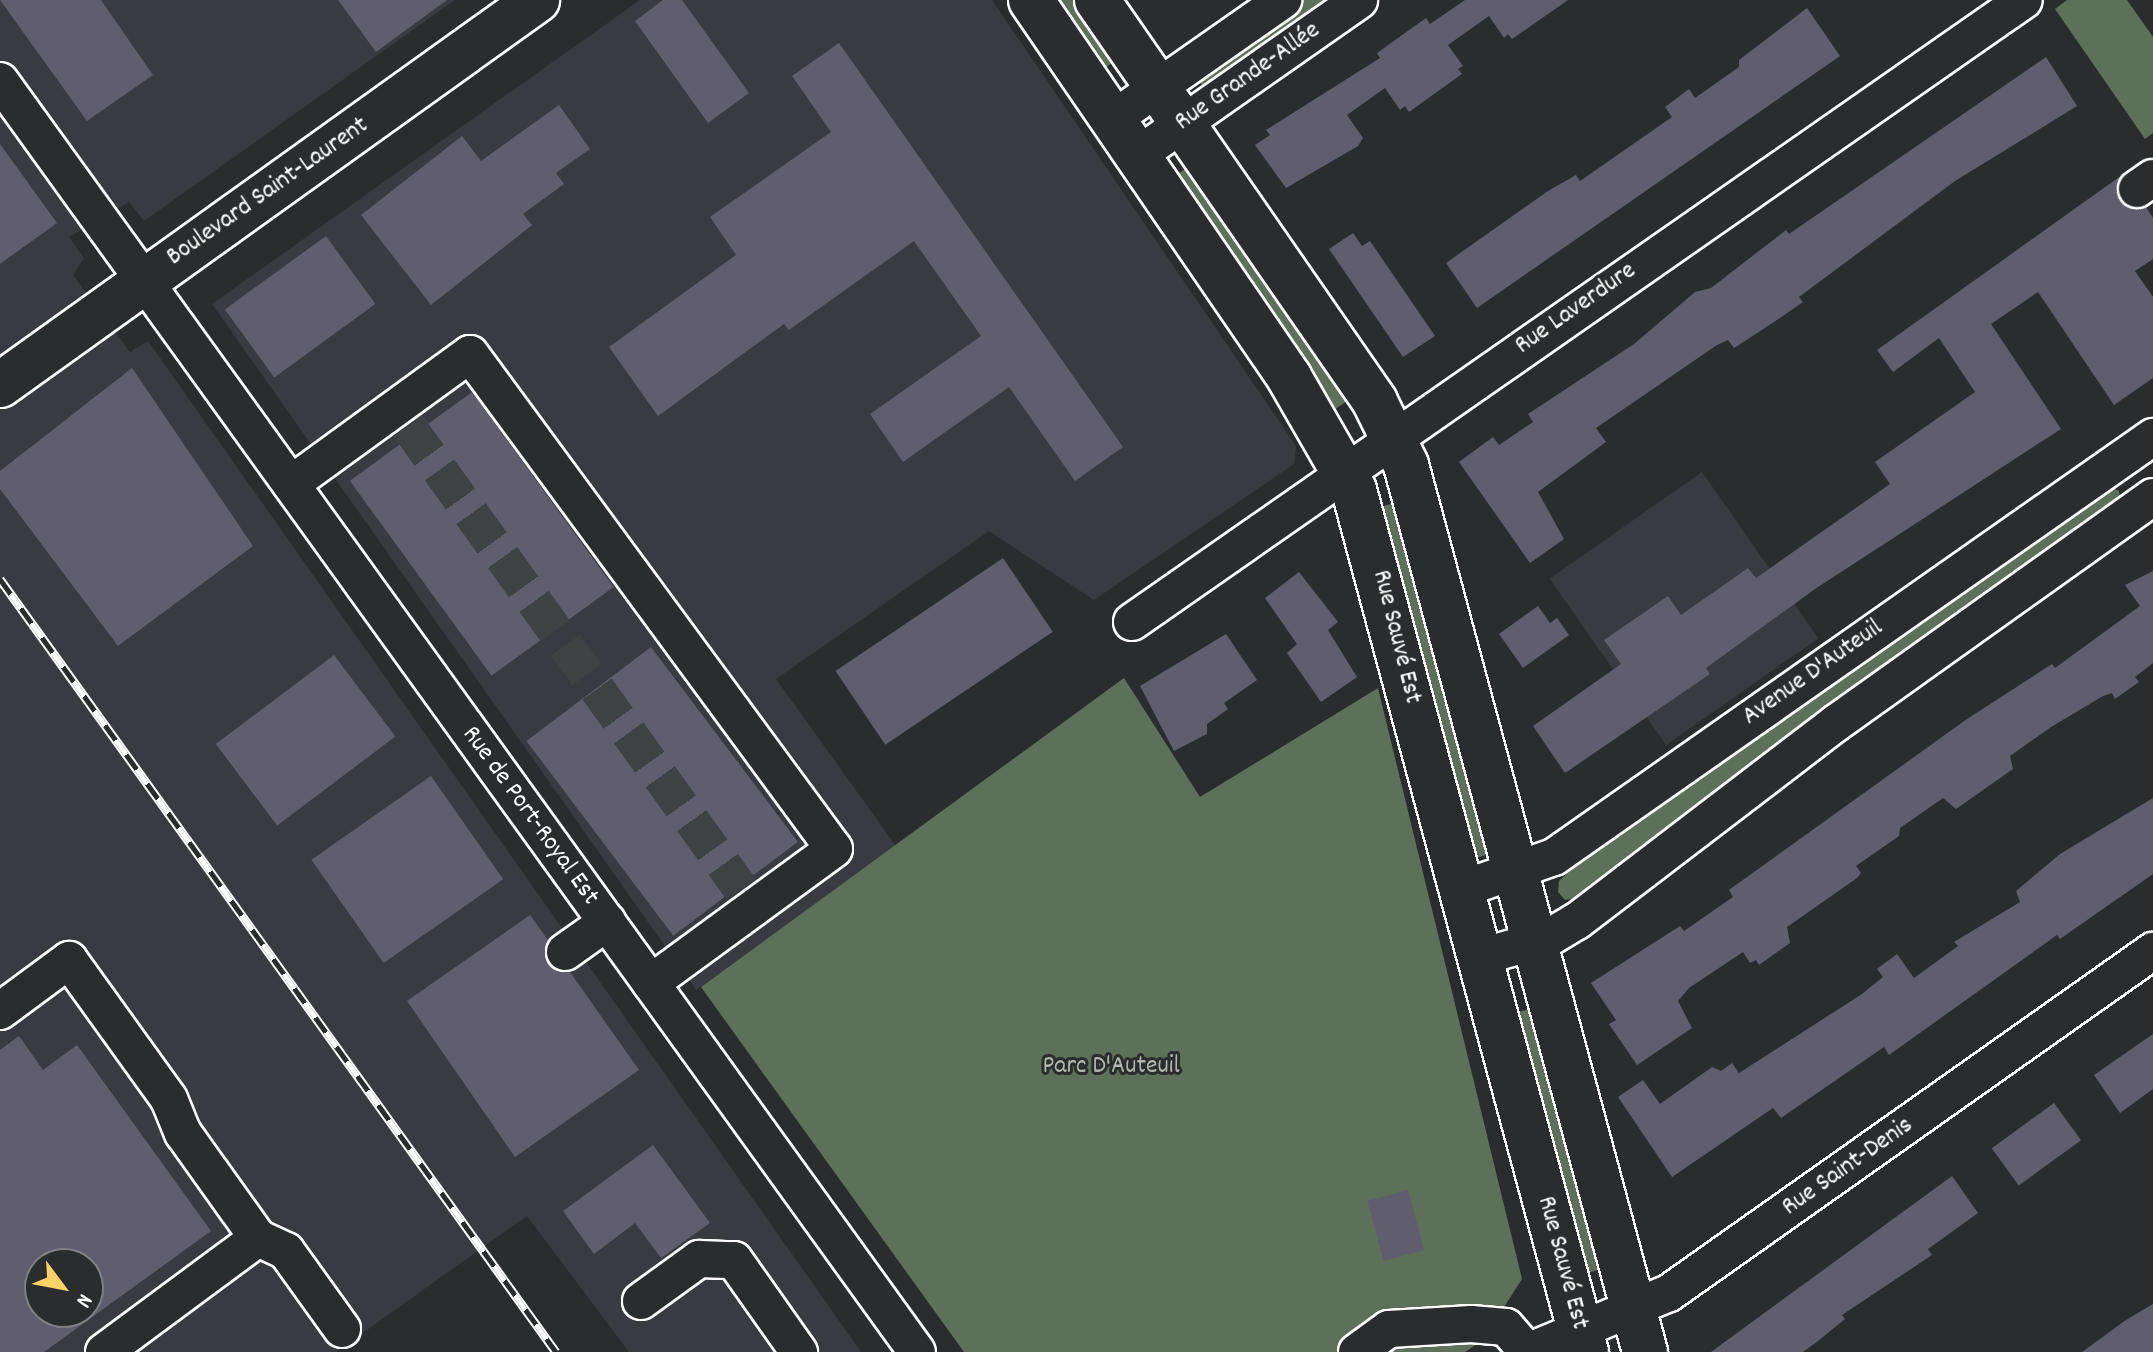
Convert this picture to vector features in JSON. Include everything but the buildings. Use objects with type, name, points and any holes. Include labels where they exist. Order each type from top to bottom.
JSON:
[{"type":"main road","name":"Boulevard Saint-Laurent","points":[[0,385],[537,0]]},
{"type":"main road","name":"Rue Sauvé Est","points":[[1031,0],[1289,377],[1344,471],[1366,525],[1583,1340]]},
{"type":"main road","points":[[1097,0],[1375,402],[1393,436],[1417,499],[1645,1352]]},
{"type":"street","name":"Rue Grande-Allée","points":[[1113,119],[1283,0]]},
{"type":"street","name":"Rue Grande-Allée","points":[[1138,155],[1359,0]]},
{"type":"street","name":"Rue Laverdure","points":[[1132,622],[1393,436],[2024,0]]},
{"type":"street","name":"Rue de Port-Royal Est","points":[[0,83],[917,1352]]},
{"type":"street","points":[[291,484],[402,418],[470,354],[834,849],[747,899],[651,983]]},
{"type":"street","points":[[2139,446],[2153,497]]},
{"type":"street","name":"Avenue D'Auteuil","points":[[1462,889],[1517,873],[1554,857],[2139,446]]},
{"type":"street","name":"Avenue D'Auteuil","points":[[1480,957],[1534,941],[1577,921],[1848,715],[2153,497]]},
{"type":"street","points":[[565,952],[607,922]]},
{"type":"street","name":"Rue Saint-Denis","points":[[1527,1352],[1583,1340],[1681,1285],[2153,951]]},
{"type":"street","points":[[0,1011],[69,960],[169,1099],[183,1133],[258,1238],[286,1251],[342,1329]]},
{"type":"street","points":[[104,1352],[258,1238]]},
{"type":"street","points":[[641,1301],[699,1259],[734,1260],[799,1352]]},
{"type":"street","points":[[1357,1352],[1389,1329],[1471,1324],[1506,1327],[1527,1352]]},
{"type":"shaded area","points":[[0,0],[455,0],[144,221],[129,202],[69,237],[84,258],[73,275],[130,352],[148,341],[861,1352],[629,1352],[527,1216],[336,1352],[0,1352]]},
{"type":"shaded area","points":[[640,0],[992,0],[1296,446],[1294,464],[1094,600],[989,531],[776,679],[896,846],[696,990],[212,304]]},
{"type":"shaded area","points":[[1702,472],[1818,638],[1666,745],[1550,579]]},
{"type":"green space","points":[[1052,0],[1075,0],[1116,60],[1101,71]]},
{"type":"green space","points":[[1304,0],[1337,0],[1206,91],[1195,76]]},
{"type":"green space","points":[[2067,0],[2127,0],[2153,37],[2153,133],[2145,139],[2055,9]]},
{"type":"green space","points":[[1189,166],[1351,398],[1336,409],[1173,177]]},
{"type":"green space","points":[[2108,485],[2119,491],[2121,503],[1577,898],[1565,900],[1558,892],[1559,881],[1572,869],[1835,675]]},
{"type":"green space","points":[[1398,502],[1492,854],[1474,859],[1380,507]]},
{"type":"green space","name":"Parc D'Auteuil","points":[[1124,678],[1200,797],[1378,688],[1522,1279],[1483,1340],[1465,1352],[964,1352],[701,987]]},
{"type":"green space","points":[[1533,1008],[1603,1269],[1585,1274],[1515,1013]]},
{"type":"tunnel","points":[[408,426],[741,889]]},
{"type":"railway","points":[[0,579],[556,1352]]}]
